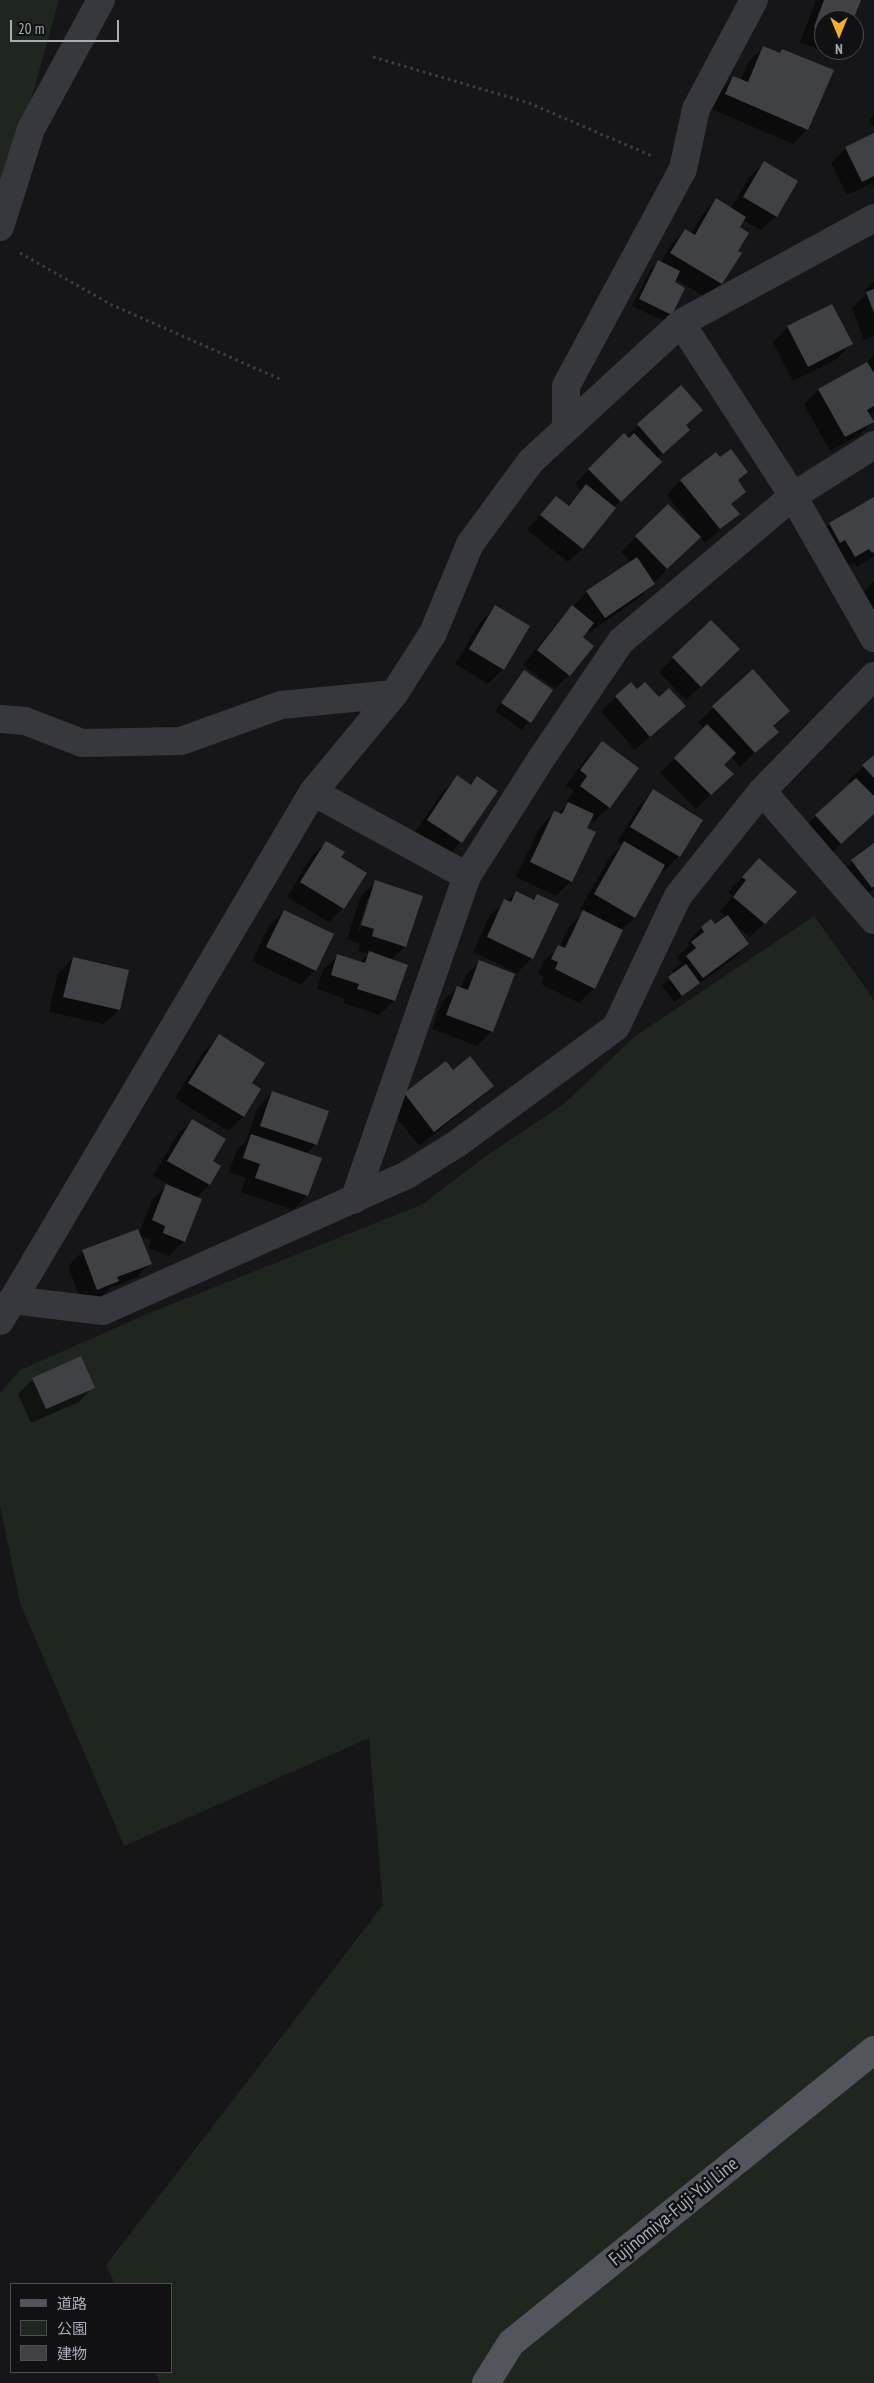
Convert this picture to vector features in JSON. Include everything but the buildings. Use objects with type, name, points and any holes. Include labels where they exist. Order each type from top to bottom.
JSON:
[{"type":"main road","name":"Fujinomiya-Fuji-Yui Line","points":[[486,2383],[511,2343],[874,2050]]},
{"type":"street","points":[[0,227],[31,129],[101,0]]},
{"type":"street","points":[[566,428],[566,386],[683,169],[696,109],[754,0]]},
{"type":"street","points":[[6,1310],[313,792],[394,694],[433,633],[470,544],[531,461],[681,323],[874,218]]},
{"type":"street","points":[[681,323],[793,496],[874,638]]},
{"type":"street","points":[[354,1200],[467,876],[541,759],[620,641],[793,496],[874,445]]},
{"type":"street","points":[[6,1310],[103,1311],[407,1175],[458,1143],[616,1027],[678,896],[762,791],[874,676]]},
{"type":"street","points":[[0,719],[25,721],[82,742],[181,741],[281,705],[394,694]]},
{"type":"street","points":[[762,791],[874,920]]},
{"type":"street","points":[[313,792],[467,876]]},
{"type":"path","points":[[373,57],[529,103],[683,169]]},
{"type":"path","points":[[17,251],[112,305],[282,380]]},
{"type":"green space","points":[[0,0],[59,0],[0,211]]},
{"type":"green space","points":[[814,916],[874,1000],[874,2383],[160,2383],[155,2373],[172,2373],[172,2283],[115,2283],[106,2265],[383,1905],[369,1738],[124,1846],[20,1603],[0,1505],[0,1393],[20,1370],[152,1312],[423,1204],[483,1158],[564,1104],[634,1037]]}]
